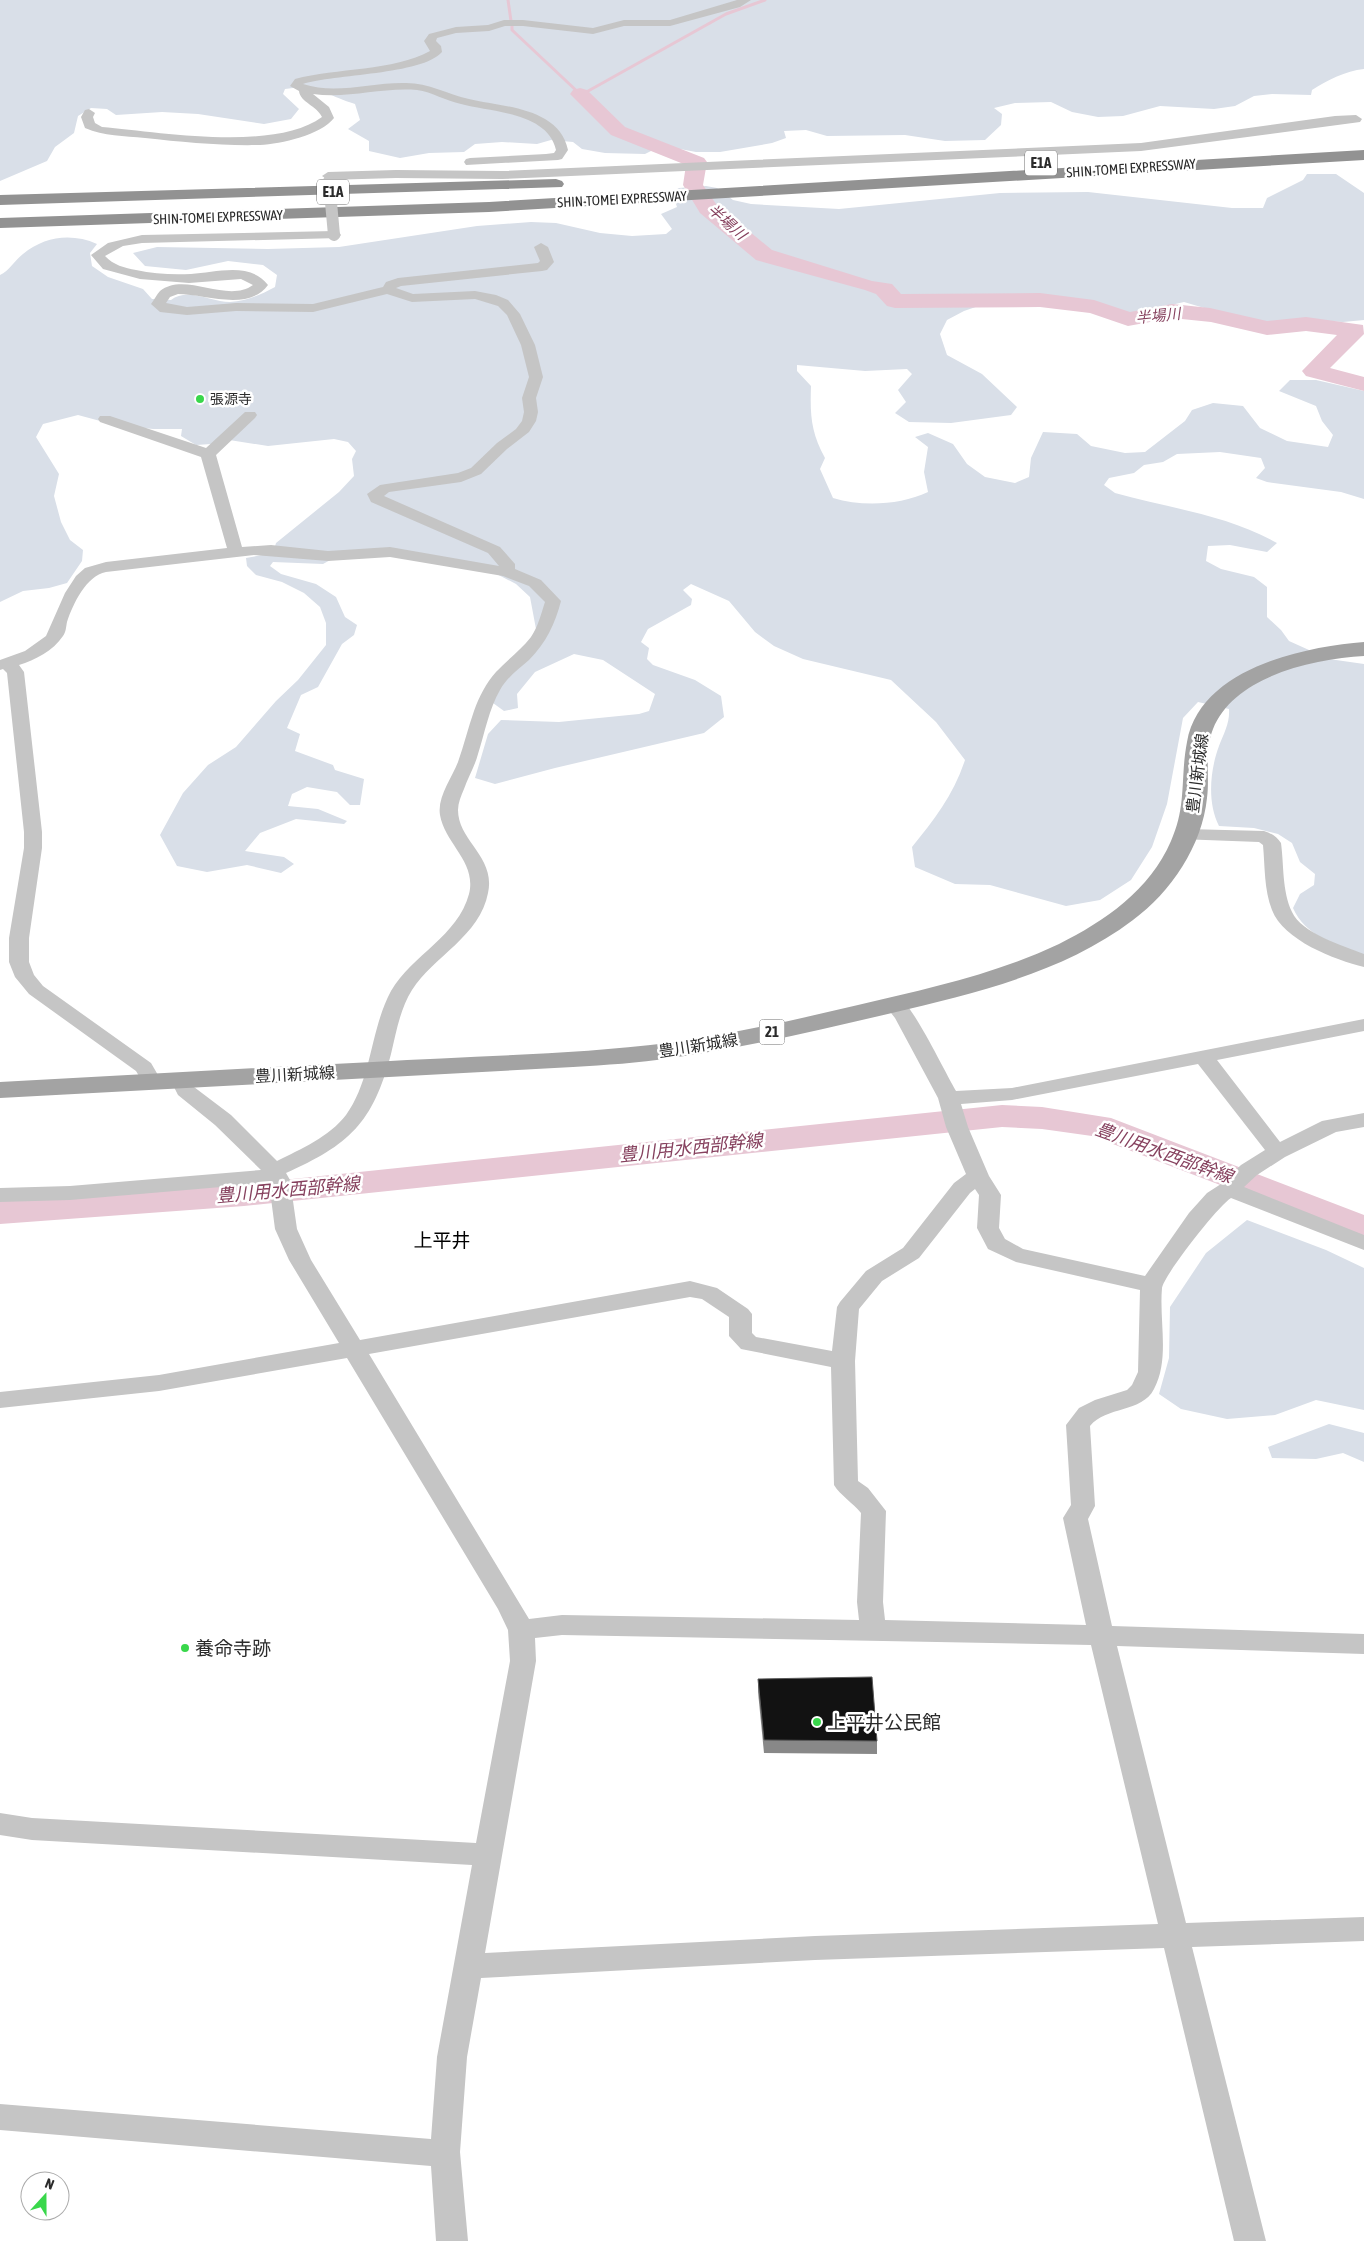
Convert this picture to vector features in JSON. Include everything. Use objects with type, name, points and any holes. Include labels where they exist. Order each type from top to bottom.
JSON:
[{"type":"highway","name":"SHIN-TOMEI EXPRESSWAY","points":[[0,200],[266,194],[669,174],[1364,147]]},
{"type":"highway","name":"SHIN-TOMEI EXPRESSWAY","points":[[0,223],[264,216],[650,198],[1364,155]]},
{"type":"main road","name":"豊川新城線","points":[[0,1090],[573,1059],[683,1048],[784,1030],[978,984],[1024,969],[1091,938],[1124,915],[1146,896],[1169,869],[1186,835],[1194,806],[1196,758],[1201,731],[1208,713],[1218,703],[1241,684],[1276,666],[1312,655],[1364,649]]},
{"type":"street","points":[[328,179],[343,171],[546,158],[558,156],[562,150],[559,137],[544,125],[516,111],[448,98],[430,89],[400,86],[341,91],[304,90],[296,86],[299,81],[406,64],[432,56],[436,52],[435,46],[430,41],[433,36],[444,32],[478,30],[504,23],[524,23],[593,31],[624,23],[670,23],[746,0]]},
{"type":"street","points":[[89,113],[87,117],[88,124],[100,130],[180,138],[261,141],[302,134],[328,118],[325,110],[304,93],[304,90]]},
{"type":"street","points":[[722,172],[1022,151],[1141,147],[1356,118]]},
{"type":"street","points":[[328,179],[396,174],[669,174]]},
{"type":"street","points":[[328,179],[334,235],[142,239],[123,242],[106,248],[98,255],[107,266],[139,274],[198,278],[244,275],[257,280],[261,284],[256,290],[232,296],[188,289],[177,290],[165,294],[160,300],[158,304],[165,309],[187,311],[236,307],[313,308],[388,290],[412,298],[475,295],[500,301],[513,314],[528,345],[536,378],[529,398],[531,412],[529,421],[522,432],[502,446],[476,471],[461,477],[385,488],[376,494],[377,499],[494,550],[507,564],[507,572]]},
{"type":"street","points":[[388,290],[391,285],[398,282],[542,267],[547,262],[541,247]]},
{"type":"street","points":[[208,454],[250,414]]},
{"type":"street","points":[[105,419],[208,454]]},
{"type":"street","points":[[208,454],[236,553]]},
{"type":"street","points":[[4,665],[40,649],[50,641],[57,633],[59,621],[70,600],[92,570],[236,553],[271,550],[328,556],[390,552],[507,572],[535,583],[553,601],[548,621],[534,645],[498,680],[486,701],[465,766],[450,803],[449,815],[472,855],[480,876],[479,894],[472,911],[444,946],[415,973],[403,988],[393,1007],[368,1093],[353,1120],[334,1138],[297,1160],[278,1182]]},
{"type":"street","points":[[4,665],[15,672],[33,832],[33,848],[19,938],[19,962],[25,977],[36,990],[144,1067],[152,1082]]},
{"type":"street","points":[[1186,835],[1264,837],[1272,843],[1278,900],[1282,914],[1293,926],[1312,939],[1364,961]]},
{"type":"street","points":[[894,1004],[904,1017],[952,1112],[978,1176],[990,1195],[988,1228],[996,1244],[1016,1254],[1151,1285]]},
{"type":"street","points":[[952,1112],[1012,1094],[1364,1025]]},
{"type":"street","points":[[1204,1057],[1277,1152]]},
{"type":"street","points":[[181,1081],[185,1090],[224,1120],[278,1182],[286,1230],[300,1260],[510,1607],[521,1630],[524,1661],[487,1855],[470,1966],[452,2057],[444,2152],[452,2241]]},
{"type":"street","points":[[1250,2241],[1101,1634],[1075,1518],[1083,1506],[1078,1425],[1087,1414],[1103,1406],[1135,1396],[1142,1390],[1150,1372],[1151,1285],[1197,1218],[1215,1198],[1277,1152],[1330,1126],[1364,1120]]},
{"type":"street","points":[[874,1629],[870,1602],[874,1511],[859,1494],[846,1485],[843,1362],[848,1307],[874,1276],[911,1253],[962,1188],[978,1176]]},
{"type":"street","points":[[0,1195],[110,1190],[228,1178],[278,1182]]},
{"type":"street","points":[[1237,1182],[1364,1244]]},
{"type":"street","points":[[0,1400],[158,1383],[690,1289],[709,1293],[740,1314],[741,1336],[749,1343],[843,1362]]},
{"type":"street","points":[[521,1630],[562,1625],[874,1629],[1101,1634],[1364,1644]]},
{"type":"street","points":[[0,1824],[32,1829],[487,1855]]},
{"type":"street","points":[[470,1966],[815,1948],[1176,1934],[1364,1929]]},
{"type":"street","points":[[0,2117],[413,2152],[444,2152]]},
{"type":"shaded area","points":[[0,0],[1364,0],[1364,69],[1330,79],[1312,90],[1311,95],[1272,94],[1254,96],[1235,106],[1214,109],[1160,106],[1123,116],[1098,117],[1072,112],[1051,102],[1015,103],[994,108],[1002,114],[1001,125],[985,140],[945,141],[905,135],[827,136],[806,130],[784,131],[786,138],[772,143],[720,152],[696,152],[680,149],[653,150],[645,154],[605,153],[582,149],[573,142],[551,140],[537,144],[502,142],[475,144],[464,152],[429,153],[400,158],[369,151],[369,141],[348,129],[360,120],[355,104],[314,89],[296,88],[285,89],[283,94],[299,109],[291,119],[264,124],[198,114],[162,112],[116,115],[107,109],[91,108],[78,116],[74,133],[55,147],[47,161],[0,181]]},
{"type":"shaded area","points":[[1307,174],[1336,174],[1364,193],[1364,320],[1343,322],[1306,320],[1279,323],[1245,320],[1184,302],[1132,314],[1076,300],[1005,297],[964,311],[947,320],[940,334],[947,355],[982,374],[1017,407],[1011,415],[951,423],[909,422],[895,413],[906,402],[898,390],[912,374],[907,369],[865,371],[797,365],[797,371],[811,386],[812,424],[825,458],[820,469],[833,498],[857,503],[894,502],[928,492],[924,472],[928,447],[915,437],[928,433],[953,444],[967,464],[985,477],[1015,483],[1029,477],[1031,458],[1043,432],[1077,434],[1091,446],[1125,453],[1145,452],[1185,421],[1192,410],[1213,403],[1243,406],[1260,428],[1287,441],[1328,447],[1333,435],[1322,421],[1316,406],[1279,391],[1290,380],[1316,380],[1364,391],[1364,499],[1341,492],[1267,482],[1256,478],[1265,468],[1261,458],[1220,452],[1177,454],[1163,462],[1144,465],[1134,473],[1109,478],[1104,485],[1115,493],[1198,513],[1238,525],[1277,543],[1267,552],[1230,545],[1208,546],[1206,561],[1221,569],[1254,577],[1267,587],[1267,617],[1281,630],[1289,641],[1329,659],[1364,664],[1364,959],[1323,939],[1298,918],[1293,908],[1300,894],[1314,885],[1315,874],[1300,862],[1292,843],[1278,834],[1254,828],[1219,826],[1211,797],[1211,786],[1216,755],[1228,723],[1229,709],[1198,702],[1183,718],[1167,804],[1152,847],[1131,880],[1100,900],[1066,906],[990,885],[955,884],[915,867],[912,847],[936,817],[955,784],[965,760],[936,722],[891,680],[803,659],[774,646],[755,632],[729,601],[691,584],[683,590],[692,599],[691,605],[648,629],[641,642],[649,648],[647,659],[653,665],[695,680],[721,696],[724,717],[704,733],[495,784],[475,778],[488,734],[501,720],[559,722],[639,714],[649,711],[655,694],[603,660],[574,654],[535,672],[517,694],[518,708],[504,711],[493,703],[496,690],[527,647],[536,629],[530,597],[516,584],[491,571],[433,555],[343,553],[323,564],[273,562],[270,566],[281,574],[316,584],[336,597],[345,617],[357,625],[354,635],[342,644],[318,687],[301,695],[287,728],[300,734],[295,751],[333,765],[335,770],[364,779],[360,805],[350,805],[337,792],[307,787],[292,794],[288,806],[318,809],[347,821],[344,824],[296,819],[260,833],[245,851],[284,857],[294,864],[281,873],[247,865],[207,872],[177,866],[160,835],[183,793],[208,765],[236,747],[276,701],[298,680],[326,645],[326,623],[320,607],[304,593],[282,582],[256,575],[247,566],[246,558],[273,553],[276,543],[339,492],[354,476],[352,459],[356,451],[348,442],[334,439],[268,446],[223,439],[211,444],[196,445],[181,436],[182,429],[153,429],[115,425],[78,415],[43,424],[36,437],[59,474],[54,496],[61,522],[70,540],[83,550],[82,561],[67,583],[49,588],[23,591],[0,602],[0,275],[31,248],[49,240],[78,238],[97,244],[90,253],[92,266],[108,277],[143,289],[152,299],[171,300],[177,296],[192,295],[230,302],[253,297],[275,287],[277,275],[263,265],[228,261],[186,270],[145,266],[133,253],[157,247],[268,249],[339,247],[477,226],[531,222],[556,223],[600,233],[632,236],[666,234],[672,229],[661,214],[677,207],[672,192],[679,188],[706,186],[717,188],[733,200],[751,204],[839,209],[1000,193],[1088,192],[1232,208],[1263,208],[1267,198],[1303,180]]},
{"type":"shaded area","points":[[1247,1220],[1326,1250],[1364,1268],[1364,1410],[1316,1400],[1275,1415],[1227,1419],[1181,1409],[1159,1394],[1169,1358],[1170,1307],[1206,1253]]},
{"type":"shaded area","points":[[1329,1424],[1364,1433],[1364,1462],[1343,1453],[1316,1459],[1272,1458],[1268,1447]]},
{"type":"building","name":"上平井公民館","points":[[872,1677],[877,1741],[764,1740],[758,1679]]},
{"type":"waterway","points":[[508,0],[511,21]]},
{"type":"waterway","points":[[581,95],[726,14],[765,0]]},
{"type":"waterway","points":[[512,26],[512,30],[580,94]]},
{"type":"waterway","name":"半場川","points":[[580,94],[618,131],[697,162],[693,185],[708,208],[764,255],[863,284]]},
{"type":"waterway","name":"半場川","points":[[874,287],[884,289],[895,301],[1040,300],[1094,307],[1128,319],[1172,311],[1210,315]]},
{"type":"waterway","name":"半場川","points":[[1220,318],[1267,328],[1306,324],[1355,330],[1314,371],[1364,384]]},
{"type":"waterway","name":"豊川用水西部幹線","points":[[0,1212],[244,1195],[1002,1116],[1042,1118],[1099,1126],[1364,1228]]},
{"type":"place","name":"張源寺","points":[[200,399]]},
{"type":"place","name":"養命寺跡","points":[[185,1648]]},
{"type":"place","name":"上平井公民館","points":[[817,1722]]},
{"type":"district","name":"上平井","points":[[442,1240]]}]
